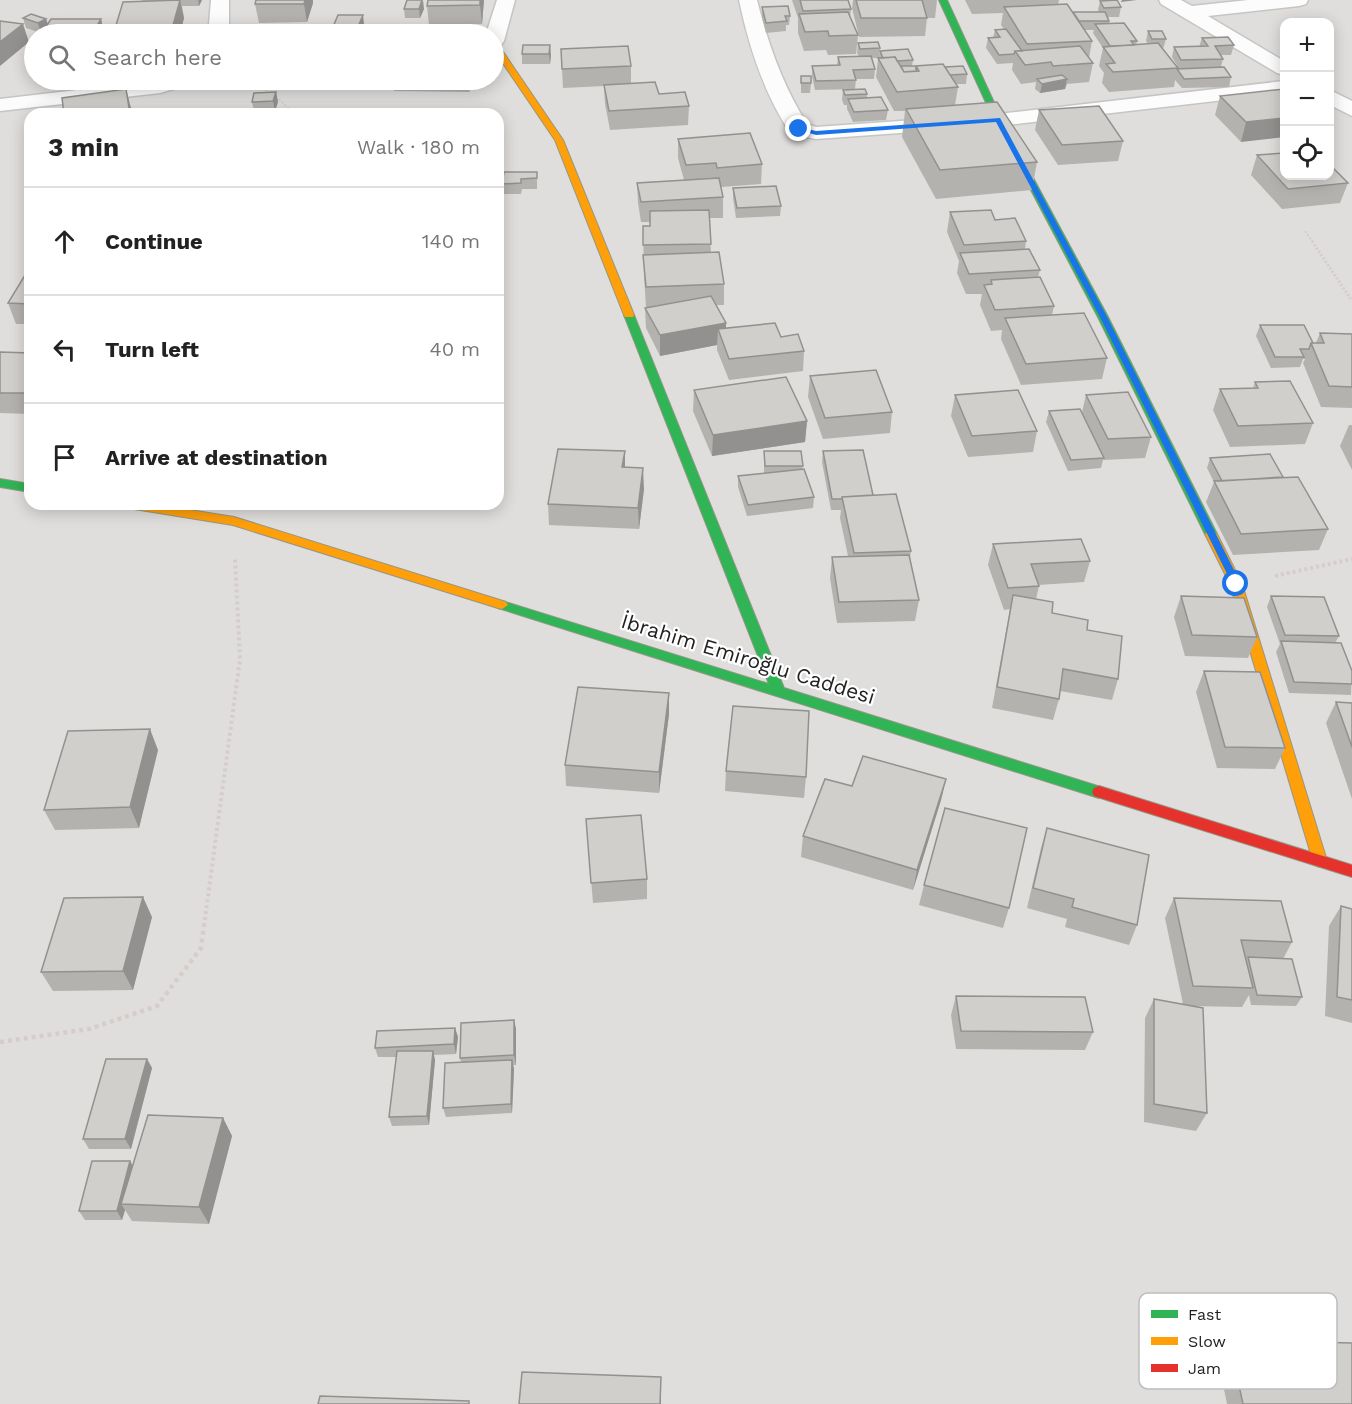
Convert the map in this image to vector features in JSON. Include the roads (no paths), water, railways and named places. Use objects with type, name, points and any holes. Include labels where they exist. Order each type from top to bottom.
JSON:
[{"type":"street","points":[[219,24],[220,0]]},
{"type":"street","points":[[499,24],[506,0]]},
{"type":"street","points":[[748,0],[757,37],[788,111],[799,129],[816,133],[998,120],[1280,87]]},
{"type":"street","points":[[943,0],[998,120],[1103,317],[1236,584],[1320,861]]},
{"type":"street","points":[[1168,0],[1280,67]]},
{"type":"street","points":[[1191,12],[1299,0]]},
{"type":"street","points":[[504,58],[559,140],[777,690]]},
{"type":"street","points":[[0,105],[133,90]]},
{"type":"street","points":[[1334,99],[1352,110]]},
{"type":"street","points":[[0,483],[24,487]]},
{"type":"street","name":"İbrahim Emiroğlu Caddesi","points":[[165,510],[234,521],[1352,871]]}]
